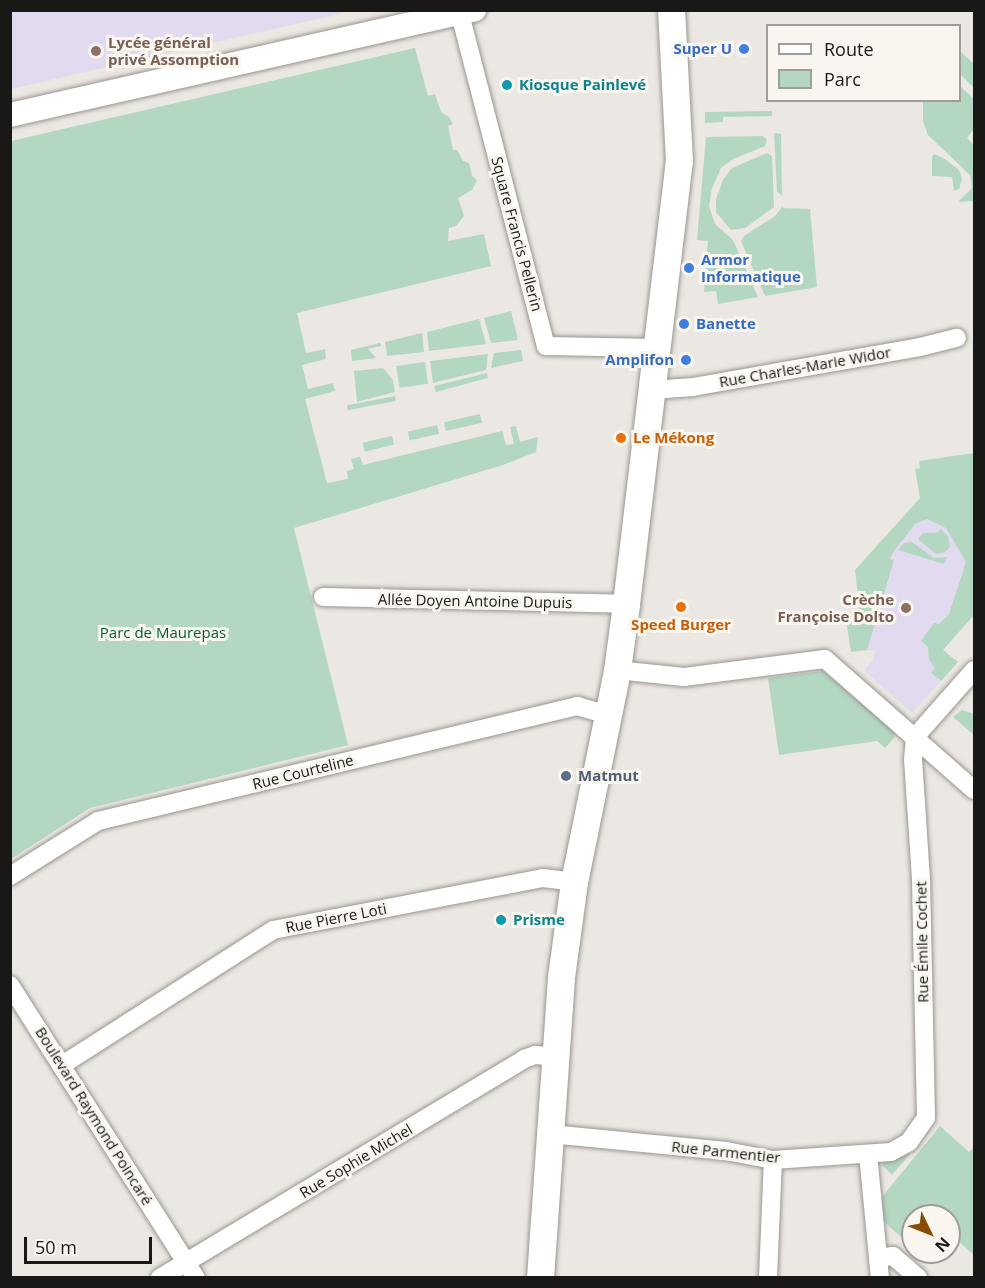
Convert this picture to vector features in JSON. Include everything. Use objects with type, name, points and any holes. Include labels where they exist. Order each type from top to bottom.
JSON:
[{"type":"main road","points":[[540,1278],[561,978],[574,882],[608,714],[626,604],[679,161],[671,10]]},
{"type":"street","name":"Square Francis Pellerin","points":[[467,12],[546,346],[657,348]]},
{"type":"street","points":[[10,115],[467,12]]},
{"type":"street","name":"Rue Charles-Marie Widor","points":[[652,390],[704,385],[920,347],[957,338]]},
{"type":"street","name":"Allée Doyen Antoine Dupuis","points":[[323,597],[626,604]]},
{"type":"street","points":[[616,670],[684,677],[825,659],[975,790]]},
{"type":"street","points":[[915,737],[975,670]]},
{"type":"street","name":"Rue Courteline","points":[[10,876],[98,821],[577,706],[608,714]]},
{"type":"street","name":"Rue Émile Cochet","points":[[909,1142],[926,1118],[921,879],[913,759],[915,737]]},
{"type":"street","name":"Rue Pierre Loti","points":[[62,1065],[273,930],[543,878],[574,882]]},
{"type":"street","name":"Boulevard Raymond Poincaré","points":[[10,985],[191,1270]]},
{"type":"street","name":"Rue Sophie Michel","points":[[160,1278],[191,1270],[524,1059],[535,1055],[556,1057]]},
{"type":"street","name":"Rue Parmentier","points":[[550,1134],[726,1151],[773,1160],[891,1152],[909,1142]]},
{"type":"street","points":[[868,1154],[880,1278]]},
{"type":"street","points":[[768,1278],[773,1160]]},
{"type":"street","points":[[878,1258],[893,1256],[918,1278]]},
{"type":"shaded area","name":"Lycée général privé Assomption","points":[[342,10],[343,13],[331,16],[11,89],[11,11]]},
{"type":"shaded area","name":"Crèche Françoise Dolto","points":[[924,506],[965,541],[974,559],[957,604],[939,624],[928,647],[936,668],[931,673],[941,681],[912,713],[864,670],[874,659],[874,650],[851,652],[847,626],[860,613],[856,581]]},
{"type":"green space","name":"Parc de Maurepas","points":[[415,48],[428,96],[435,94],[441,112],[449,117],[453,124],[448,126],[453,150],[457,150],[463,161],[469,163],[472,176],[477,180],[472,190],[458,198],[464,216],[456,226],[449,228],[448,241],[484,234],[491,266],[297,313],[306,353],[325,349],[326,359],[302,365],[308,389],[333,383],[335,391],[305,399],[327,483],[348,479],[347,471],[354,469],[351,459],[360,457],[363,465],[502,431],[506,445],[514,444],[510,427],[516,426],[520,442],[538,437],[536,452],[503,465],[294,528],[348,745],[90,808],[11,859],[11,141]]},
{"type":"green space","points":[[961,52],[974,64],[974,88],[961,75]]},
{"type":"green space","points":[[961,87],[974,99],[974,129],[967,138],[974,145],[974,201],[958,202],[972,188],[970,175],[928,135],[923,121],[923,102],[961,102]]},
{"type":"green space","points":[[772,111],[772,116],[723,117],[723,122],[705,123],[705,112]]},
{"type":"green space","points":[[774,133],[781,134],[782,196],[777,191]]},
{"type":"green space","points":[[762,136],[767,139],[765,146],[733,159],[721,168],[712,188],[709,206],[715,224],[733,240],[758,297],[718,304],[716,291],[704,292],[708,241],[697,240],[706,137]]},
{"type":"green space","points":[[767,153],[772,156],[774,207],[745,228],[731,230],[716,212],[716,199],[723,180],[732,168]]},
{"type":"green space","points":[[934,154],[959,170],[962,179],[959,189],[954,191],[952,177],[932,176]]},
{"type":"green space","points":[[783,206],[783,208],[810,209],[817,287],[765,296],[741,241],[744,236],[775,216]]},
{"type":"green space","points":[[511,311],[518,340],[491,343],[484,318]]},
{"type":"green space","points":[[479,319],[486,344],[429,351],[427,332]]},
{"type":"green space","points":[[422,333],[424,352],[387,356],[385,342]]},
{"type":"green space","points":[[380,343],[381,346],[368,349],[376,358],[352,361],[351,350]]},
{"type":"green space","points":[[521,350],[523,361],[491,368],[494,353]]},
{"type":"green space","points":[[488,354],[486,370],[433,383],[430,361]]},
{"type":"green space","points":[[425,362],[428,384],[399,388],[396,366]]},
{"type":"green space","points":[[383,368],[393,380],[395,392],[357,402],[354,371]]},
{"type":"green space","points":[[487,373],[488,378],[436,392],[434,386]]},
{"type":"green space","points":[[395,396],[396,401],[348,410],[347,405]]},
{"type":"green space","points":[[480,414],[482,423],[446,431],[444,422]]},
{"type":"green space","points":[[437,425],[439,434],[410,441],[408,432]]},
{"type":"green space","points":[[392,436],[394,445],[365,452],[363,443]]},
{"type":"green space","points":[[974,453],[974,615],[943,650],[958,662],[941,681],[931,673],[935,668],[929,659],[928,647],[921,641],[934,623],[939,624],[949,614],[966,562],[946,528],[927,519],[915,524],[890,559],[894,560],[867,650],[851,652],[847,626],[860,613],[855,570],[920,498],[915,469],[920,468],[919,461]]},
{"type":"green space","points":[[941,529],[948,536],[950,547],[945,552],[936,554],[918,539],[923,533],[935,533]]},
{"type":"green space","points":[[912,542],[934,558],[947,557],[944,564],[898,550],[904,543]]},
{"type":"green space","points":[[823,671],[894,730],[894,738],[885,748],[877,741],[779,755],[768,678]]},
{"type":"green space","points":[[962,710],[974,714],[974,735],[953,717]]},
{"type":"green space","points":[[940,1126],[969,1152],[974,1147],[974,1255],[961,1244],[961,1204],[901,1204],[901,1237],[884,1222],[882,1197]]},
{"type":"green space","points":[[907,1151],[910,1154],[892,1175],[882,1165],[888,1157]]},
{"type":"place","name":"Super U","points":[[744,49]]},
{"type":"place","name":"Lycée général privé Assomption","points":[[96,51]]},
{"type":"place","name":"Kiosque Painlevé","points":[[507,85]]},
{"type":"place","name":"Armor Informatique","points":[[689,268]]},
{"type":"place","name":"Banette","points":[[684,324]]},
{"type":"place","name":"Amplifon","points":[[686,360]]},
{"type":"place","name":"Le Mékong","points":[[621,438]]},
{"type":"place","name":"Speed Burger","points":[[681,607]]},
{"type":"place","name":"Crèche Françoise Dolto","points":[[906,608]]},
{"type":"place","name":"Matmut","points":[[566,776]]},
{"type":"place","name":"Prisme","points":[[501,920]]}]
